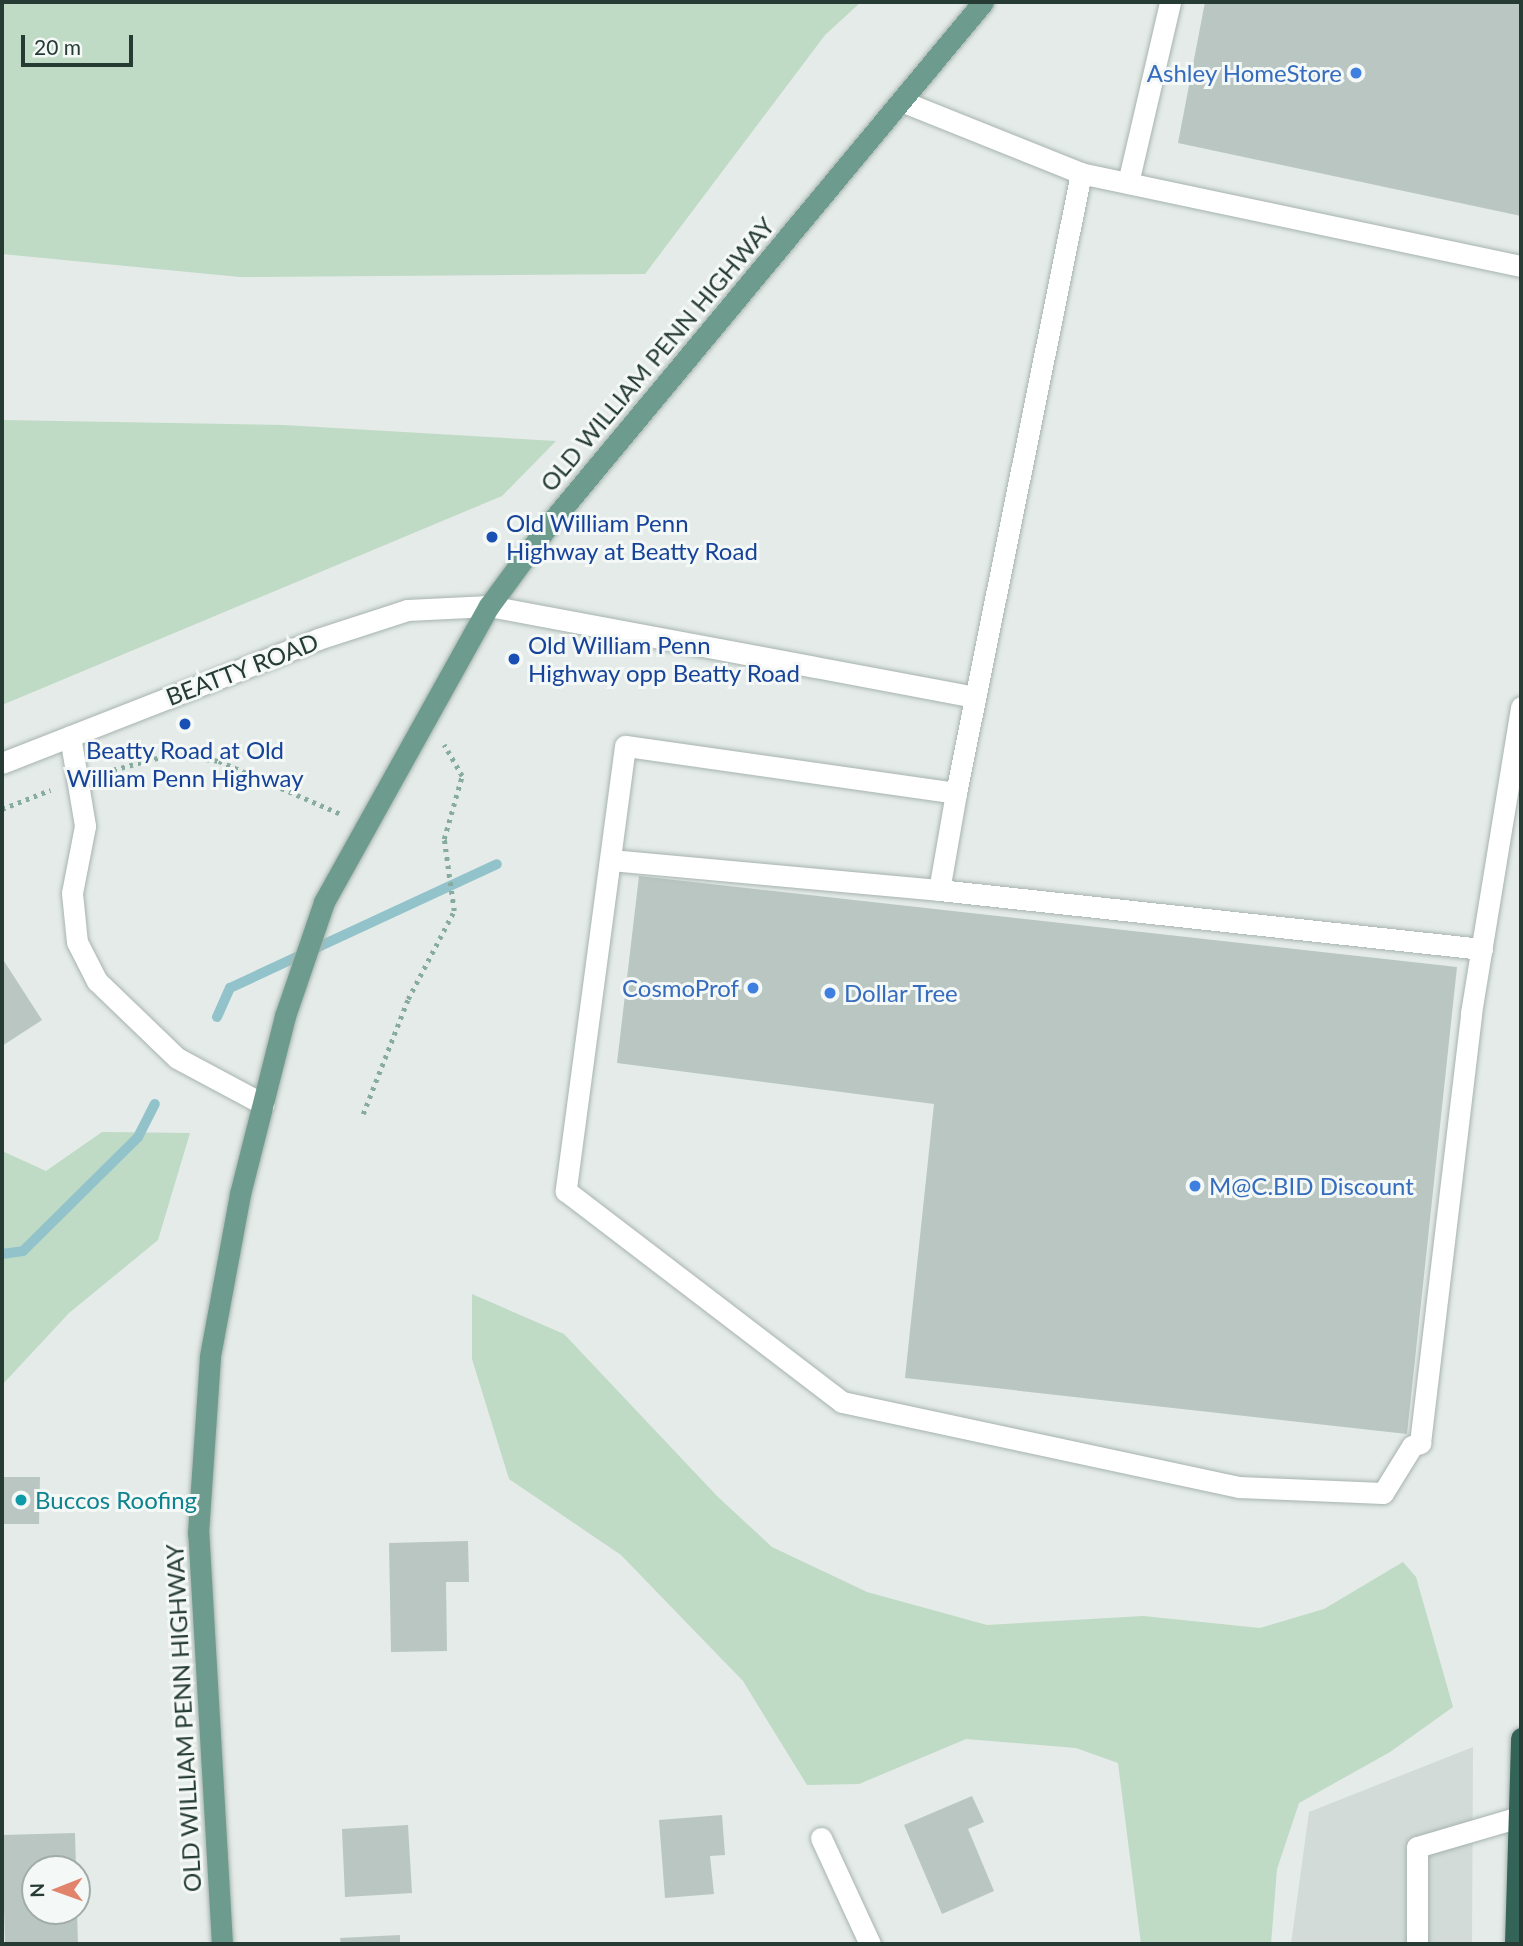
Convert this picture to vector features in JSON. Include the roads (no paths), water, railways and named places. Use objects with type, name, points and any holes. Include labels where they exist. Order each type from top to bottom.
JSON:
[{"type":"highway","points":[[1515,1944],[1521,1738]]},
{"type":"main road","name":"OLD WILLIAM PENN HIGHWAY","points":[[222,1944],[198,1533],[210,1356],[240,1194],[285,1016],[324,902],[426,714],[489,606],[547,527],[983,2]]},
{"type":"street","points":[[1128,183],[1170,2]]},
{"type":"street","points":[[901,101],[1081,173],[1521,265]]},
{"type":"street","points":[[939,890],[972,696],[1081,173]]},
{"type":"street","name":"BEATTY ROAD","points":[[2,763],[318,639],[407,610],[489,606],[972,696]]},
{"type":"street","points":[[956,793],[625,746],[566,1191],[842,1402],[1239,1487],[1383,1493],[1412,1446],[1420,1443],[1482,949],[1521,707]]},
{"type":"street","points":[[70,736],[85,826],[72,893],[77,942],[97,981],[177,1058],[263,1104]]},
{"type":"street","points":[[610,860],[939,890],[1482,949]]},
{"type":"street","points":[[1417,1944],[1417,1847],[1519,1817]]},
{"type":"street","points":[[821,1838],[870,1944]]},
{"type":"waterway","points":[[217,1017],[230,988],[497,864]]},
{"type":"waterway","points":[[2,1254],[23,1251],[138,1137],[155,1104]]},
{"type":"place","name":"Ashley HomeStore","points":[[1356,73]]},
{"type":"place","name":"Old William Penn Highway at Beatty Road","points":[[492,537]]},
{"type":"place","name":"Old William Penn Highway opp Beatty Road","points":[[514,659]]},
{"type":"place","name":"Beatty Road at Old William Penn Highway","points":[[185,724]]},
{"type":"place","name":"CosmoProf","points":[[753,988]]},
{"type":"place","name":"Dollar Tree","points":[[830,993]]},
{"type":"place","name":"M@C.BID Discount","points":[[1195,1186]]},
{"type":"place","name":"Buccos Roofing","points":[[21,1500]]}]
